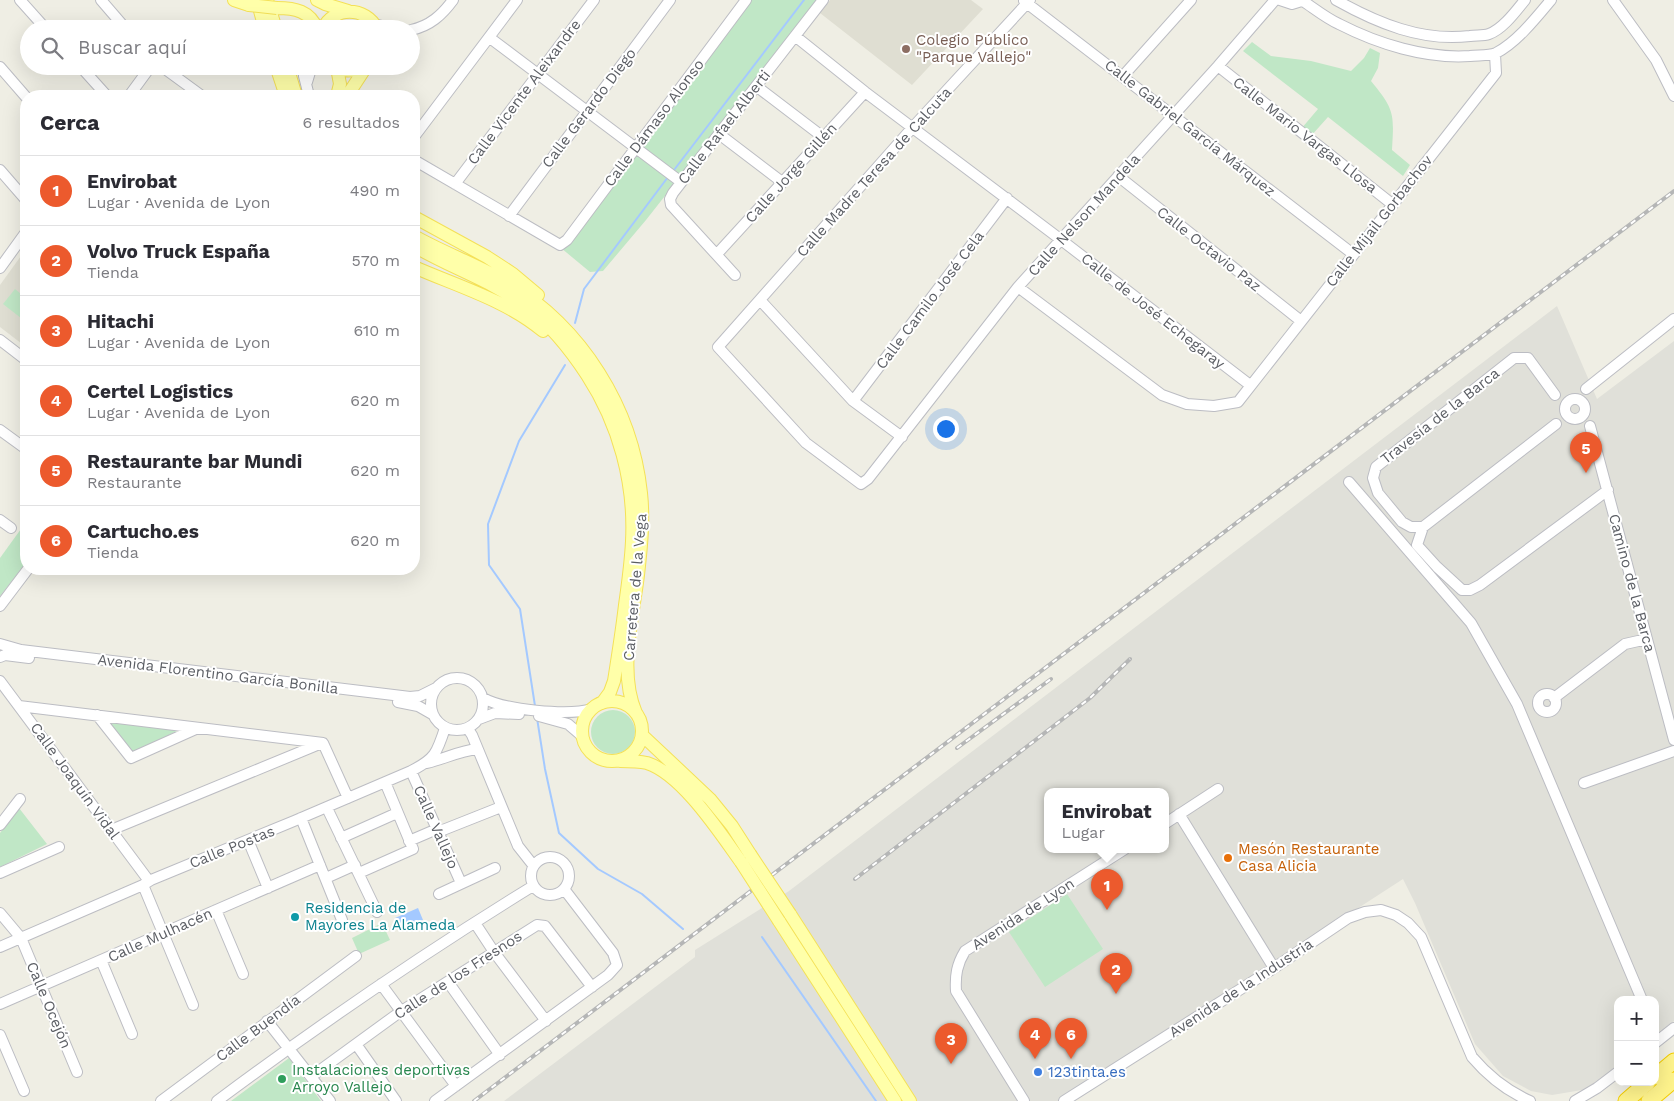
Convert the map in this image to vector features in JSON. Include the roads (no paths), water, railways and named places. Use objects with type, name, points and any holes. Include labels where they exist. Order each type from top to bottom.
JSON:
[{"type":"highway","points":[[1659,1074],[1674,1061]]},
{"type":"highway","points":[[1649,1101],[1674,1080]]},
{"type":"highway","points":[[1626,1101],[1643,1086]]},
{"type":"main road","points":[[234,0],[302,11],[310,16],[312,20]]},
{"type":"main road","points":[[267,0],[273,20]]},
{"type":"main road","points":[[317,0],[348,11],[359,12],[368,20]]},
{"type":"main road","points":[[253,3],[261,20]]},
{"type":"main road","points":[[328,20],[335,15],[348,11]]},
{"type":"main road","points":[[279,75],[284,90]]},
{"type":"main road","points":[[290,75],[294,90]]},
{"type":"main road","points":[[337,75],[340,84],[338,90]]},
{"type":"main road","points":[[352,90],[361,75]]},
{"type":"main road","points":[[420,220],[487,257],[532,290],[570,325],[589,349],[600,374]]},
{"type":"main road","name":"Carretera de la Vega","points":[[420,239],[498,278],[523,293],[564,328],[576,341],[600,374],[617,404],[628,431],[637,465],[641,493],[642,547],[627,675],[628,693],[636,713]]},
{"type":"main road","name":"Carretera de la Vega","points":[[420,249],[490,284],[520,302],[539,317],[564,341],[580,364],[600,396],[613,424],[627,473],[632,505],[632,554],[613,685],[597,706]]},
{"type":"main road","points":[[420,270],[485,297],[522,316],[538,326],[580,364]]},
{"type":"main road","points":[[615,761],[633,753],[642,735],[641,723],[636,713],[629,706],[621,702],[612,701],[597,706],[584,720],[582,736],[590,752],[606,761],[615,761],[638,761],[647,763],[663,772],[688,794],[745,858],[790,914],[910,1101]]},
{"type":"main road","points":[[642,735],[710,799],[732,826],[745,858],[779,921],[895,1101]]},
{"type":"street","points":[[20,0],[38,20]]},
{"type":"street","points":[[100,0],[118,20]]},
{"type":"street","points":[[420,27],[436,19],[453,0]]},
{"type":"street","points":[[420,129],[518,0]]},
{"type":"street","name":"Calle Vicente Aleixandre","points":[[455,184],[594,0]]},
{"type":"street","name":"Calle Gerardo Diego","points":[[509,216],[670,0]]},
{"type":"street","name":"Calle Dámaso Alonso","points":[[509,216],[560,245],[567,240],[746,0]]},
{"type":"street","name":"Calle Rafael Alberti","points":[[735,275],[671,205],[670,199],[672,193],[823,0]]},
{"type":"street","points":[[1123,76],[1191,0]]},
{"type":"street","name":"Calle Nelson Mandela","points":[[902,437],[1018,287],[1174,116],[1275,0]]},
{"type":"street","points":[[1280,0],[1292,4],[1304,1],[1338,24],[1378,40],[1429,55],[1465,56],[1495,54],[1526,30],[1551,0]]},
{"type":"street","points":[[1336,0],[1384,24],[1416,34],[1455,38],[1490,34],[1502,25],[1525,0]]},
{"type":"street","points":[[1613,0],[1656,60],[1674,96]]},
{"type":"street","name":"Calle Gabriel García Márquez","points":[[1027,1],[1353,254]]},
{"type":"street","name":"Calle Madre Teresa de Calcuta","points":[[902,437],[868,479],[861,484],[806,443],[718,347],[1027,1]]},
{"type":"street","name":"Calle de José Echegaray","points":[[795,36],[865,92],[1007,198],[1250,385]]},
{"type":"street","points":[[490,38],[681,182]]},
{"type":"street","name":"Calle Mijail Gorbachov","points":[[1018,287],[1162,395],[1187,404],[1214,406],[1238,402],[1496,73],[1495,54]]},
{"type":"street","name":"Calle Mario Vargas Llosa","points":[[1218,66],[1392,204]]},
{"type":"street","points":[[0,67],[20,90]]},
{"type":"street","points":[[88,75],[102,90]]},
{"type":"street","points":[[133,90],[144,75]]},
{"type":"street","points":[[173,75],[194,90]]},
{"type":"street","points":[[304,75],[308,90]]},
{"type":"street","points":[[306,83],[310,75]]},
{"type":"street","points":[[756,86],[823,138]]},
{"type":"street","name":"Calle Jorge Gillén","points":[[717,254],[865,92]]},
{"type":"street","points":[[719,134],[782,182]]},
{"type":"street","points":[[420,164],[509,216]]},
{"type":"street","points":[[0,170],[20,193]]},
{"type":"street","name":"Calle Octavio Paz","points":[[1118,176],[1301,321]]},
{"type":"street","name":"Calle Camilo José Cela","points":[[853,401],[1007,198]]},
{"type":"street","points":[[0,268],[20,240]]},
{"type":"street","points":[[760,300],[853,401],[902,437]]},
{"type":"street","points":[[1608,490],[1480,585],[1470,590],[1462,590],[1417,545],[1423,527],[1556,424],[1574,409],[1586,389],[1674,319]]},
{"type":"street","points":[[0,340],[20,355]]},
{"type":"street","name":"Travesía de la Barca","points":[[1423,527],[1411,527],[1402,522],[1378,493],[1373,478],[1376,467],[1514,358],[1528,358],[1555,395],[1574,409]]},
{"type":"street","name":"Camino de la Barca","points":[[1574,409],[1590,426],[1674,740]]},
{"type":"street","points":[[0,430],[20,445]]},
{"type":"street","points":[[1350,482],[1471,623],[1517,704],[1640,996]]},
{"type":"street","points":[[0,520],[11,528]]},
{"type":"street","points":[[0,606],[23,575]]},
{"type":"street","points":[[1554,698],[1625,644],[1647,639]]},
{"type":"street","name":"Avenida Florentino García Bonilla","points":[[0,644],[9,648],[30,651],[410,697],[420,696],[436,688]]},
{"type":"street","name":"Avenida Florentino García Bonilla","points":[[0,657],[9,655],[404,703],[418,706],[432,714]]},
{"type":"street","points":[[479,719],[483,708],[483,698],[475,685],[458,678],[442,683],[436,688],[432,697],[432,714],[438,723],[445,728],[458,731],[468,728],[488,714],[502,712],[545,717],[568,724],[582,736]]},
{"type":"street","name":"Calle Joaquín Vidal","points":[[0,680],[111,830],[146,883],[193,1005]]},
{"type":"street","points":[[483,698],[502,705],[568,713],[597,706]]},
{"type":"street","points":[[19,706],[323,743]]},
{"type":"street","points":[[97,714],[132,758],[199,727]]},
{"type":"street","name":"Calle Postas","points":[[0,947],[411,771],[426,763],[438,751],[445,728]]},
{"type":"street","points":[[468,728],[518,846],[534,865]]},
{"type":"street","points":[[111,830],[323,743]]},
{"type":"street","points":[[323,743],[348,798]]},
{"type":"street","points":[[426,763],[462,750],[477,749]]},
{"type":"street","points":[[1584,783],[1674,751]]},
{"type":"street","name":"Calle Vallejo","points":[[411,771],[461,883]]},
{"type":"street","points":[[326,878],[413,849],[385,782]]},
{"type":"street","points":[[1169,821],[1218,790]]},
{"type":"street","points":[[0,825],[20,799]]},
{"type":"street","points":[[410,841],[437,828],[443,830],[501,807]]},
{"type":"street","points":[[326,808],[377,912]]},
{"type":"street","points":[[341,838],[397,813]]},
{"type":"street","points":[[1179,814],[1274,968]]},
{"type":"street","points":[[301,818],[342,920]]},
{"type":"street","points":[[248,840],[268,888]]},
{"type":"street","points":[[0,874],[59,847]]},
{"type":"street","name":"Avenida de Lyon","points":[[1024,1101],[956,990],[955,975],[959,961],[965,951],[1119,853]]},
{"type":"street","points":[[550,856],[562,861],[569,872],[569,878],[564,889],[559,893],[542,894],[533,886],[530,875],[534,865],[544,857],[550,856]]},
{"type":"street","name":"Calle Mulhacén","points":[[0,1004],[320,865]]},
{"type":"street","points":[[439,894],[495,868]]},
{"type":"street","points":[[217,1101],[288,1048],[380,984],[533,886]]},
{"type":"street","points":[[435,1101],[592,987],[608,975],[617,965],[616,958],[564,889]]},
{"type":"street","points":[[216,910],[242,974]]},
{"type":"street","name":"Avenida de la Industria","points":[[1064,1101],[1274,968],[1348,918],[1365,912],[1381,910],[1396,915],[1408,923],[1421,937],[1472,1057],[1486,1074],[1502,1086]]},
{"type":"street","name":"Calle Ocejón","points":[[0,913],[20,938],[77,1072]]},
{"type":"street","points":[[476,923],[494,952],[546,1021]]},
{"type":"street","name":"Calle de los Fresnos","points":[[312,1076],[400,1012],[537,925],[545,926],[592,987]]},
{"type":"street","name":"Calle Buendía","points":[[161,1101],[267,1020],[356,956]]},
{"type":"street","points":[[101,960],[132,1034]]},
{"type":"street","points":[[448,982],[500,1055]]},
{"type":"street","points":[[380,984],[456,1086]]},
{"type":"street","points":[[267,1020],[330,1101]]},
{"type":"street","points":[[1659,1036],[1674,1028]]},
{"type":"street","points":[[0,1035],[24,1091]]},
{"type":"street","points":[[356,1044],[396,1101]]},
{"type":"street","points":[[1575,1101],[1614,1075]]},
{"type":"street","points":[[1589,1101],[1614,1082]]},
{"type":"street","points":[[1502,1086],[1510,1101]]},
{"type":"street","points":[[1502,1086],[1530,1101]]},
{"type":"water","points":[[418,908],[423,920],[399,929],[395,918]]},
{"type":"waterway","points":[[674,170],[804,0]]},
{"type":"waterway","points":[[575,323],[584,289],[668,177]]},
{"type":"waterway","points":[[535,706],[520,609],[489,565],[488,524],[519,441],[565,365]]},
{"type":"waterway","points":[[537,718],[545,769],[559,833],[598,869],[642,894],[683,929]]},
{"type":"waterway","points":[[762,937],[876,1101]]},
{"type":"railway","points":[[474,1101],[1674,191]]},
{"type":"railway","points":[[855,879],[1090,698],[1130,659]]},
{"type":"railway","points":[[957,748],[1051,679]]},
{"type":"place","name":"Colegio Público \"Parque Vallejo\"","points":[[906,49]]},
{"type":"place","name":"Restaurante bar Mundi","points":[[1586,473]]},
{"type":"place","name":"Mesón Restaurante Casa Alicia","points":[[1228,858]]},
{"type":"place","name":"Envirobat","points":[[1107,910]]},
{"type":"place","name":"Residencia de Mayores La Alameda","points":[[295,917]]},
{"type":"place","name":"Volvo Truck España","points":[[1116,994]]},
{"type":"place","name":"Certel Logistics","points":[[1035,1059]]},
{"type":"place","name":"Cartucho.es","points":[[1071,1059]]},
{"type":"place","name":"Hitachi","points":[[951,1064]]},
{"type":"place","name":"123tinta.es","points":[[1038,1072]]},
{"type":"place","name":"Instalaciones deportivas Arroyo Vallejo","points":[[282,1079]]}]
